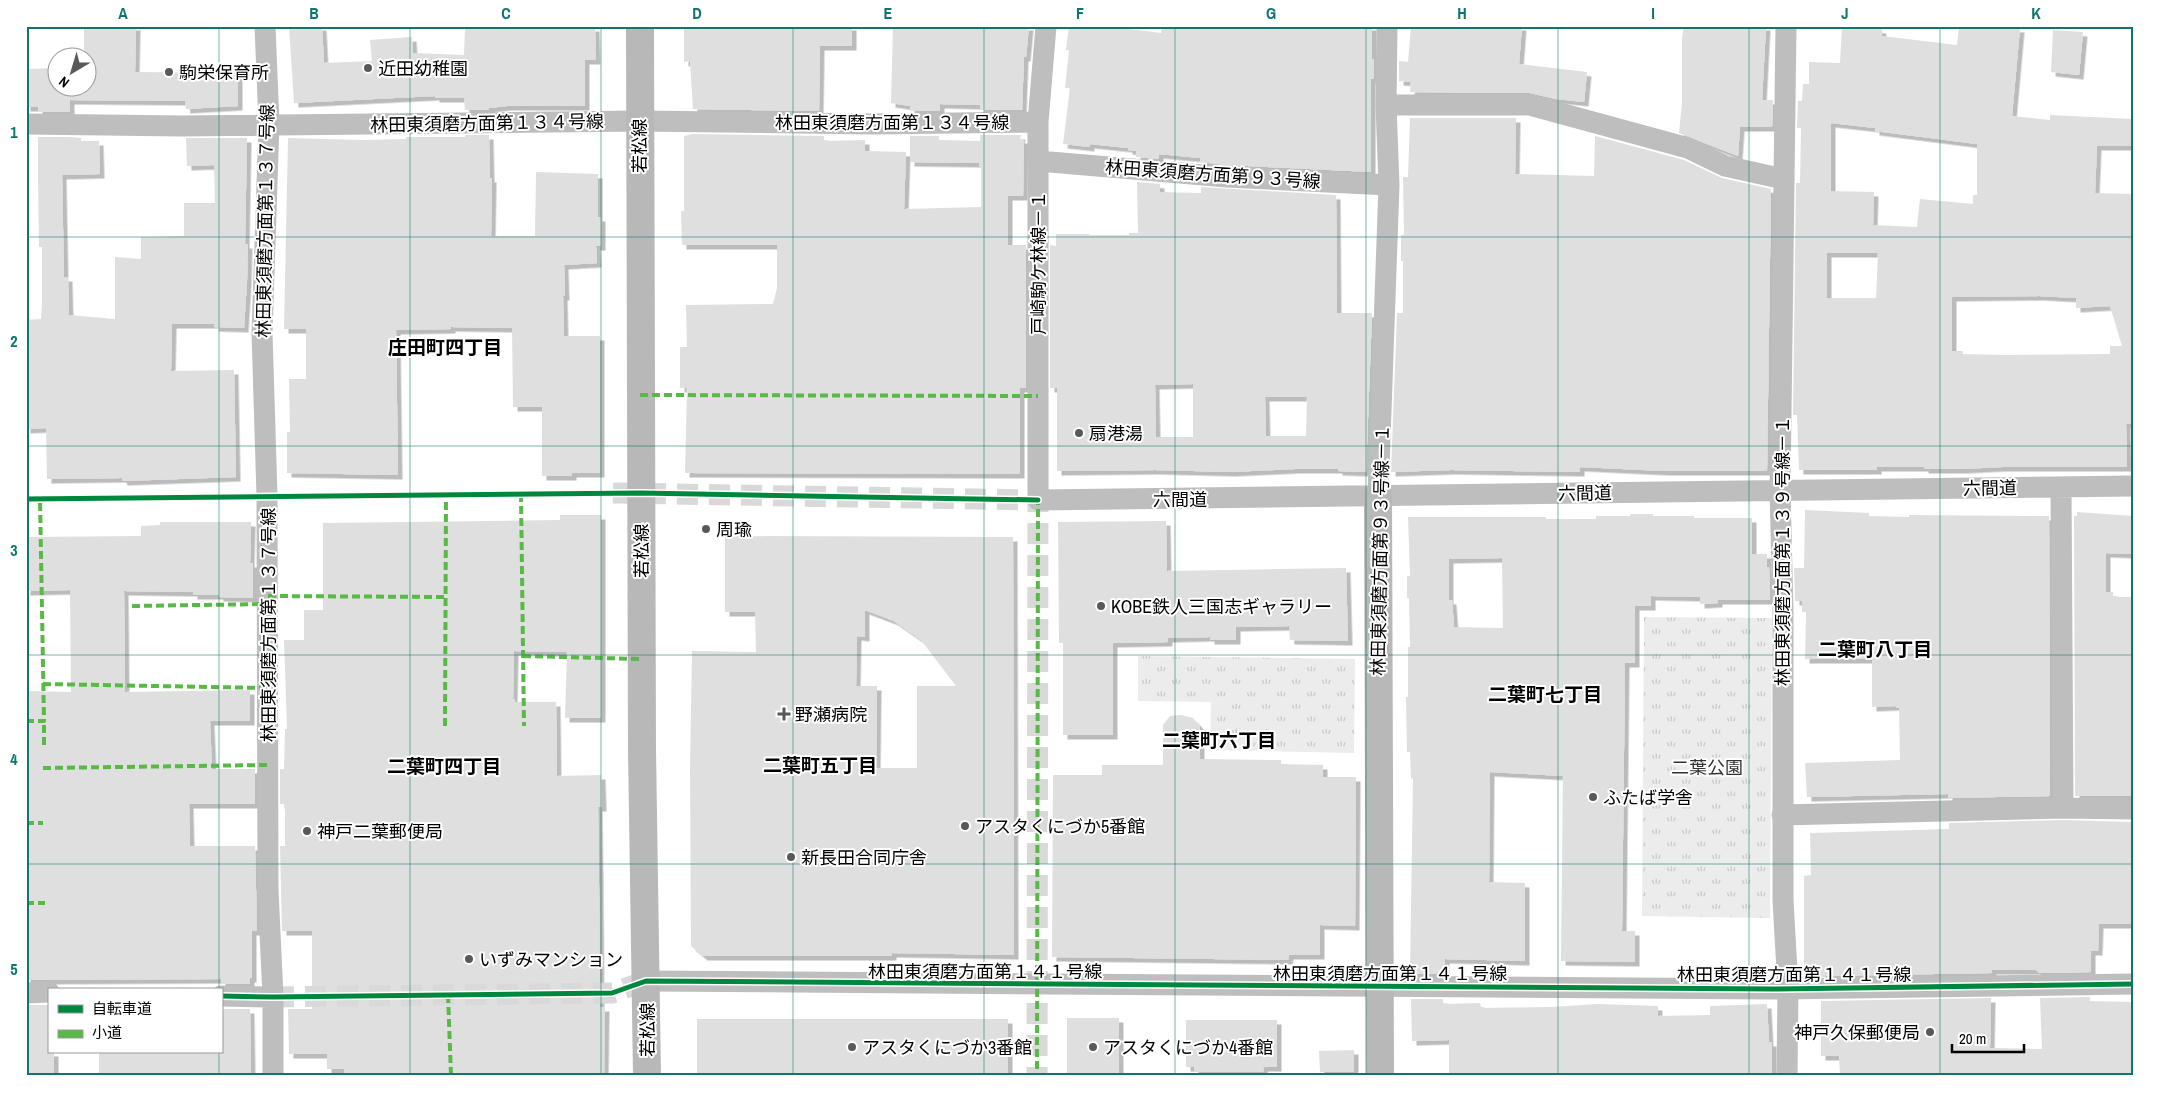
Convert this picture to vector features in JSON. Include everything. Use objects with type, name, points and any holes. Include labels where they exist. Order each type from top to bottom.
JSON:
[{"type":"street","name":"林田東須磨方面第１３７号線","points":[[265,26],[269,124],[262,332],[267,496],[268,890],[273,997],[273,1075]]},
{"type":"street","name":"若松線","points":[[640,26],[642,814],[647,1075]]},
{"type":"street","name":"戸崎駒ケ林線－１","points":[[1038,500],[1038,122],[1046,26]]},
{"type":"street","name":"林田東須磨方面第９３号線－１","points":[[1380,1075],[1378,496],[1389,185],[1386,105],[1387,26]]},
{"type":"street","name":"林田東須磨方面第１３９号線－１","points":[[1786,26],[1780,490],[1783,610],[1783,900],[1788,989],[1787,1075]]},
{"type":"street","points":[[1386,105],[1530,105],[1688,148],[1725,166],[1783,179]]},
{"type":"street","name":"林田東須磨方面第１３４号線","points":[[26,124],[181,126],[269,124],[415,125],[639,121],[873,124],[1038,122]]},
{"type":"street","name":"林田東須磨方面第９３号線","points":[[1038,161],[1226,177],[1389,185]]},
{"type":"street","name":"六間道","points":[[1038,500],[2133,486]]},
{"type":"street","points":[[2062,487],[2063,808]]},
{"type":"street","points":[[1782,815],[2063,808],[2133,809]]},
{"type":"street","name":"林田東須磨方面第１４１号線","points":[[646,982],[1788,989],[2133,984]]},
{"type":"street","points":[[26,993],[48,992]]},
{"type":"street","points":[[222,996],[273,997]]},
{"type":"green space","name":"二葉公園","points":[[1644,617],[1772,618],[1770,918],[1642,916]]},
{"type":"green space","points":[[1138,656],[1355,659],[1354,753],[1210,750],[1211,702],[1138,701]]},
{"type":"building","points":[[84,26],[136,26],[135,72],[238,73],[238,106],[186,109],[185,101],[70,100],[70,112],[38,112],[38,107],[26,107],[26,69],[48,68],[48,98],[98,98],[98,48],[84,48]]},
{"type":"building","points":[[289,26],[322,26],[324,63],[372,61],[370,40],[412,37],[413,53],[464,55],[465,26],[595,27],[596,60],[585,60],[585,106],[507,106],[489,108],[489,110],[465,110],[464,98],[435,98],[435,96],[294,103]]},
{"type":"building","points":[[684,26],[852,26],[852,46],[820,46],[819,111],[693,109],[690,61],[684,62]]},
{"type":"building","points":[[893,26],[1029,26],[1026,57],[1024,57],[1022,110],[980,110],[980,105],[940,104],[940,111],[910,111],[910,106],[891,103]]},
{"type":"building","points":[[1069,26],[1106,26],[1161,33],[1162,26],[1372,26],[1374,79],[1371,79],[1371,172],[1228,165],[1200,162],[1200,158],[1159,154],[1159,159],[1136,157],[1136,151],[1128,150],[1128,148],[1090,144],[1090,147],[1063,144],[1070,88],[1065,88],[1069,50],[1066,50]]},
{"type":"building","points":[[1411,26],[1522,26],[1519,64],[1587,72],[1584,102],[1556,99],[1530,93],[1410,92],[1411,82],[1399,81],[1399,61],[1408,62]]},
{"type":"building","points":[[1684,26],[1766,26],[1762,100],[1773,100],[1772,127],[1740,127],[1738,156],[1679,133],[1682,103],[1682,38]]},
{"type":"building","points":[[1842,26],[1882,29],[1882,36],[1957,45],[1959,26],[2020,28],[2012,116],[2050,120],[2050,115],[2133,119],[2133,146],[2097,146],[2095,193],[2133,194],[2133,424],[2126,424],[2127,467],[1924,469],[1924,467],[1877,467],[1877,470],[1799,470],[1797,415],[1793,415],[1796,183],[1800,183],[1801,128],[1797,128],[1798,101],[1802,101],[1803,84],[1809,84],[1809,62],[1840,63]],"holes":[[[1831,123],[1875,128],[1875,131],[1977,144],[1977,195],[1973,195],[1973,204],[1920,199],[1917,227],[1873,225],[1874,192],[1831,191]],[[1827,253],[1878,253],[1876,298],[1827,298]],[[2039,296],[2076,298],[2076,308],[2110,306],[2122,346],[2110,346],[2110,354],[2005,355],[1963,354],[1963,351],[1952,351],[1952,297]]]},
{"type":"building","points":[[2053,30],[2083,32],[2079,75],[2051,72]]},
{"type":"building","points":[[1410,118],[1516,118],[1515,174],[1594,176],[1595,136],[1684,160],[1722,178],[1771,189],[1767,471],[1664,471],[1580,467],[1580,472],[1451,470],[1391,472],[1397,313],[1403,313],[1401,235],[1404,235],[1403,177],[1408,177]]},
{"type":"building","points":[[693,134],[824,136],[824,141],[865,140],[865,151],[906,152],[904,209],[981,207],[981,167],[979,167],[979,163],[910,162],[910,136],[939,136],[939,140],[980,141],[980,135],[1021,135],[1020,139],[1024,139],[1023,196],[1008,196],[1008,245],[1026,245],[1026,388],[1020,388],[1020,474],[685,473],[687,388],[680,388],[680,347],[687,347],[686,305],[773,304],[777,288],[777,245],[682,245],[681,211],[684,211],[684,136]]},
{"type":"building","points":[[465,135],[489,135],[490,178],[492,178],[491,236],[535,236],[536,172],[598,174],[598,217],[601,217],[601,246],[596,246],[597,263],[564,265],[565,296],[563,296],[564,336],[600,336],[600,473],[572,473],[572,476],[542,476],[542,407],[513,407],[512,328],[451,327],[451,329],[396,330],[398,475],[287,473],[287,432],[290,432],[289,379],[306,379],[306,329],[284,329],[288,138],[362,140],[406,139],[406,137],[465,137]]},
{"type":"building","points":[[38,137],[70,137],[81,138],[81,141],[99,141],[100,174],[62,175],[64,277],[68,277],[69,315],[115,319],[115,257],[141,259],[141,237],[184,236],[184,203],[215,203],[214,165],[187,166],[186,138],[247,138],[245,244],[248,244],[244,328],[214,327],[215,324],[172,324],[171,371],[234,370],[236,477],[123,481],[122,478],[47,479],[46,428],[26,429],[26,320],[41,319],[42,305],[42,247],[39,247]]},
{"type":"building","points":[[1137,182],[1160,184],[1160,192],[1201,193],[1201,187],[1336,195],[1337,313],[1372,313],[1366,472],[1338,471],[1338,469],[1231,472],[1155,470],[1057,471],[1057,388],[1050,388],[1050,245],[1056,246],[1056,234],[1129,235],[1129,233],[1138,233]],"holes":[[[1193,384],[1193,437],[1156,437],[1155,385]],[[1265,397],[1307,397],[1306,436],[1266,436]]]},
{"type":"building","points":[[1805,510],[1869,513],[1869,516],[1909,517],[1909,515],[2049,516],[2050,796],[1948,798],[1948,794],[1807,797],[1805,763],[1900,760],[1899,708],[1896,708],[1896,706],[1872,707],[1872,659],[1805,659],[1806,612],[1802,612],[1802,601],[1795,601],[1794,568],[1804,568]]},
{"type":"building","points":[[2077,512],[2133,516],[2133,554],[2106,553],[2106,592],[2113,592],[2113,597],[2133,597],[2133,796],[2075,796],[2074,516],[2077,516]]},
{"type":"building","points":[[1630,514],[1653,514],[1653,516],[1694,516],[1694,518],[1752,518],[1752,554],[1767,554],[1770,600],[1718,600],[1718,603],[1700,604],[1700,597],[1651,596],[1651,606],[1635,606],[1635,663],[1625,663],[1622,931],[1635,931],[1635,962],[1561,961],[1563,776],[1490,772],[1489,882],[1525,883],[1525,961],[1445,959],[1444,974],[1410,974],[1413,778],[1411,779],[1410,752],[1407,752],[1406,697],[1408,697],[1408,647],[1410,647],[1409,598],[1407,598],[1407,576],[1410,576],[1408,517],[1596,519],[1596,516],[1630,516]],"holes":[[[1502,558],[1503,628],[1454,627],[1452,600],[1449,600],[1449,559]]]},
{"type":"building","points":[[560,515],[601,515],[601,718],[565,718],[567,652],[514,651],[513,699],[515,699],[515,702],[556,702],[557,776],[601,775],[602,807],[598,807],[600,1007],[605,1007],[604,1075],[344,1075],[344,1069],[327,1069],[327,1054],[289,1054],[288,1009],[312,1009],[312,931],[282,931],[280,846],[285,846],[285,807],[284,804],[280,804],[280,769],[284,769],[285,729],[287,729],[284,640],[304,640],[304,610],[323,610],[323,523],[560,520]]},
{"type":"building","points":[[1166,521],[1167,571],[1346,568],[1348,641],[1290,640],[1289,626],[1236,627],[1236,640],[1210,640],[1210,637],[1168,638],[1168,642],[1113,643],[1113,735],[1063,735],[1063,643],[1059,643],[1058,522]]},
{"type":"building","points":[[160,522],[251,522],[250,563],[253,563],[253,598],[193,595],[193,592],[124,591],[125,692],[250,690],[250,721],[210,721],[212,769],[255,769],[255,804],[189,804],[190,846],[255,846],[257,931],[252,931],[252,978],[250,978],[250,984],[221,984],[221,979],[26,980],[26,691],[71,692],[70,590],[26,591],[26,537],[141,536],[141,526],[160,525]]},
{"type":"building","points":[[725,536],[1013,537],[1014,955],[892,953],[892,956],[703,956],[691,946],[690,768],[692,651],[756,652],[755,612],[725,612]],"holes":[[[865,610],[894,621],[921,640],[956,686],[917,686],[917,768],[876,768],[877,686],[856,686],[857,636],[865,637]]]},
{"type":"building","points":[[1181,715],[1193,718],[1200,726],[1200,759],[1281,760],[1281,764],[1323,765],[1323,777],[1356,777],[1355,926],[1320,925],[1320,955],[1289,955],[1288,960],[1052,957],[1053,775],[1102,775],[1102,765],[1163,765],[1163,725],[1170,716]]},
{"type":"building","points":[[2063,820],[2133,822],[2133,924],[2099,924],[2098,951],[2091,951],[2091,972],[2039,973],[2036,970],[1992,970],[1992,973],[1821,976],[1821,972],[1804,971],[1804,876],[1811,875],[1810,833],[1949,829],[1949,823]]},
{"type":"building","points":[[2090,997],[2090,1001],[2133,1002],[2133,1075],[1840,1075],[1839,1056],[1821,1056],[1821,1001],[1991,998],[1990,1048],[2042,1049],[2040,998]]},
{"type":"building","points":[[1411,999],[1443,999],[1443,1004],[1480,1003],[1481,1008],[1597,1004],[1658,1006],[1658,1016],[1710,1015],[1710,1006],[1767,1004],[1769,1042],[1772,1042],[1772,1074],[1449,1075],[1449,1040],[1412,1041]]},
{"type":"building","points":[[26,1005],[48,1005],[48,1054],[54,1054],[54,1075],[26,1075]]},
{"type":"building","points":[[222,1009],[250,1009],[251,1075],[99,1075],[99,1054],[222,1054]]},
{"type":"building","name":"アスタくにづか4番館","points":[[1067,1018],[1119,1018],[1119,1075],[1067,1075]]},
{"type":"building","name":"アスタくにづか3番館","points":[[697,1019],[1008,1019],[1008,1075],[697,1075]]},
{"type":"building","points":[[1186,1020],[1277,1020],[1277,1067],[1263,1067],[1264,1072],[1194,1072],[1194,1067],[1186,1067]]},
{"type":"building","points":[[1354,1050],[1354,1072],[1320,1072],[1319,1051]]},
{"type":"tunnel","points":[[613,493],[1038,500],[1037,1075]]},
{"type":"tunnel","points":[[273,997],[612,993],[646,981]]},
{"type":"marked path","points":[[640,395],[1038,396]]},
{"type":"marked path","points":[[521,494],[524,726]]},
{"type":"marked path","points":[[445,726],[446,495]]},
{"type":"marked path","points":[[26,721],[44,721],[40,499]]},
{"type":"marked path","points":[[1035,500],[1038,500],[1037,1075]]},
{"type":"marked path","points":[[268,596],[446,597]]},
{"type":"marked path","points":[[132,606],[268,604]]},
{"type":"marked path","points":[[523,656],[641,659]]},
{"type":"marked path","points":[[43,684],[268,688]]},
{"type":"marked path","points":[[44,721],[44,745]]},
{"type":"marked path","points":[[43,768],[268,765]]},
{"type":"marked path","points":[[26,823],[43,823]]},
{"type":"marked path","points":[[26,903],[45,903]]},
{"type":"marked path","points":[[448,995],[451,1075]]},
{"type":"cycle path","points":[[26,499],[641,493],[1038,500]]},
{"type":"cycle path","points":[[222,996],[612,993],[646,981],[1773,989],[2133,984]]},
{"type":"place","name":"近田幼稚園","points":[[368,68]]},
{"type":"place","name":"駒栄保育所","points":[[169,72]]},
{"type":"place","name":"扇港湯","points":[[1079,433]]},
{"type":"place","name":"周瑜","points":[[706,529]]},
{"type":"place","name":"KOBE鉄人三国志ギャラリー","points":[[1101,606]]},
{"type":"place","name":"野瀬病院","points":[[784,714]]},
{"type":"place","name":"ふたば学舎","points":[[1593,797]]},
{"type":"place","name":"アスタくにづか5番館","points":[[965,826]]},
{"type":"place","name":"神戸二葉郵便局","points":[[307,831]]},
{"type":"place","name":"新長田合同庁舎","points":[[791,857]]},
{"type":"place","name":"いずみマンション","points":[[469,959]]},
{"type":"place","name":"神戸久保郵便局","points":[[1930,1032]]},
{"type":"place","name":"アスタくにづか3番館","points":[[852,1047]]},
{"type":"place","name":"アスタくにづか4番館","points":[[1093,1047]]},
{"type":"district","name":"庄田町四丁目","points":[[445,347]]},
{"type":"district","name":"二葉町八丁目","points":[[1875,649]]},
{"type":"district","name":"二葉町七丁目","points":[[1545,694]]},
{"type":"district","name":"二葉町六丁目","points":[[1219,740]]},
{"type":"district","name":"二葉町五丁目","points":[[820,765]]},
{"type":"district","name":"二葉町四丁目","points":[[444,766]]}]
